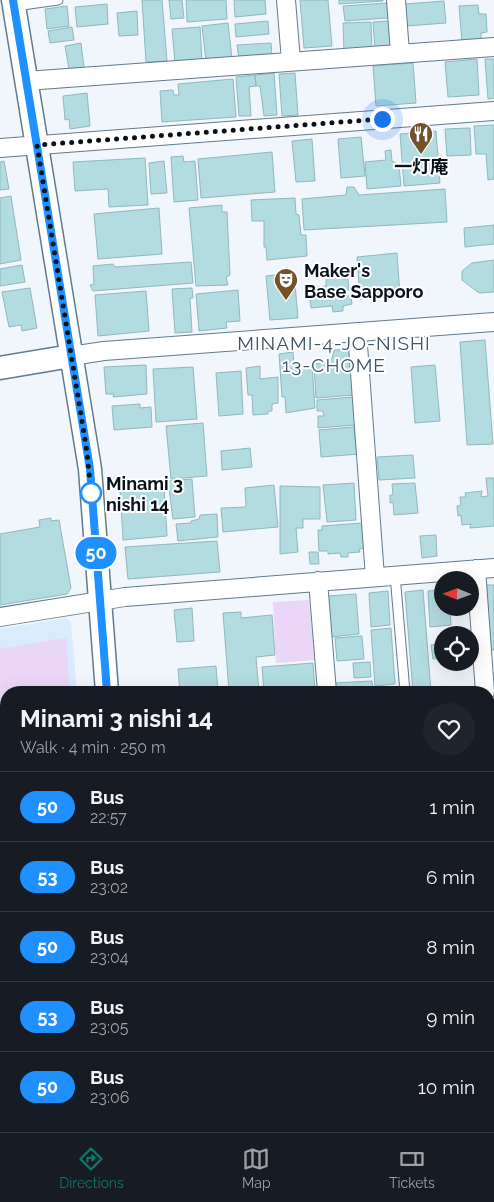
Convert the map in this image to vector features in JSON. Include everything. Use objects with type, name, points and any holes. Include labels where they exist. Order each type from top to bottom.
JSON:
[{"type":"street","points":[[286,0],[291,61]]},
{"type":"street","points":[[396,0],[400,54]]},
{"type":"street","points":[[10,2],[37,145],[90,469],[107,686]]},
{"type":"street","points":[[26,81],[494,47]]},
{"type":"street","points":[[0,148],[494,111]]},
{"type":"street","points":[[0,368],[104,351],[494,322]]},
{"type":"street","points":[[357,332],[375,577]]},
{"type":"street","points":[[0,617],[100,600],[494,568]]},
{"type":"street","points":[[476,569],[485,686]]},
{"type":"street","points":[[318,581],[327,686]]},
{"type":"lane","points":[[10,2],[58,0]]},
{"type":"lane","points":[[395,575],[404,686]]},
{"type":"shaded area","points":[[309,600],[315,660],[276,663],[273,602]]},
{"type":"shaded area","points":[[66,618],[71,622],[76,686],[0,686],[0,629]]},
{"type":"shaded area","points":[[66,638],[70,686],[0,686],[0,649]]},
{"type":"building","points":[[142,0],[162,0],[167,61],[146,62]]},
{"type":"building","points":[[169,0],[182,0],[184,18],[171,19]]},
{"type":"building","points":[[186,0],[226,0],[227,19],[187,22]]},
{"type":"building","points":[[234,0],[265,0],[266,14],[235,17]]},
{"type":"building","points":[[300,0],[328,0],[332,46],[304,48]]},
{"type":"building","points":[[339,0],[383,0],[383,1],[339,4]]},
{"type":"building","points":[[444,1],[446,23],[407,26],[405,4]]},
{"type":"building","points":[[387,3],[388,18],[345,21],[343,6]]},
{"type":"building","points":[[107,4],[108,24],[77,27],[75,7]]},
{"type":"building","points":[[478,5],[479,14],[486,14],[487,32],[481,33],[481,40],[462,42],[459,6]]},
{"type":"building","points":[[67,6],[69,26],[47,29],[45,9]]},
{"type":"building","points":[[137,11],[138,35],[119,36],[117,13]]},
{"type":"building","points":[[268,21],[269,34],[236,37],[235,24]]},
{"type":"building","points":[[389,21],[392,48],[375,50],[373,22]]},
{"type":"building","points":[[371,22],[372,51],[344,53],[343,23]]},
{"type":"building","points":[[228,23],[232,59],[206,61],[202,26]]},
{"type":"building","points":[[72,27],[74,40],[50,43],[48,31]]},
{"type":"building","points":[[200,27],[202,61],[175,63],[172,29]]},
{"type":"building","points":[[81,43],[84,67],[69,69],[65,46]]},
{"type":"building","points":[[271,43],[272,57],[239,60],[237,45]]},
{"type":"building","points":[[477,59],[479,95],[448,97],[445,62]]},
{"type":"building","points":[[485,59],[494,59],[494,98],[488,99]]},
{"type":"building","points":[[413,63],[416,103],[376,106],[373,66]]},
{"type":"building","points":[[274,73],[277,115],[264,116],[260,86],[256,86],[255,75]]},
{"type":"building","points":[[295,73],[298,115],[282,116],[279,74]]},
{"type":"building","points":[[255,75],[256,86],[249,87],[251,116],[239,116],[236,77]]},
{"type":"building","points":[[233,79],[236,117],[162,122],[160,91],[173,90],[174,95],[179,95],[178,84]]},
{"type":"building","points":[[87,93],[90,126],[70,129],[69,119],[65,120],[63,96]]},
{"type":"building","points":[[494,125],[494,179],[488,180],[486,154],[476,154],[474,126]]},
{"type":"building","points":[[470,128],[471,155],[447,156],[445,129]]},
{"type":"building","points":[[436,131],[440,183],[404,186],[400,134]]},
{"type":"building","points":[[361,137],[365,176],[341,178],[338,139]]},
{"type":"building","points":[[312,139],[315,181],[296,182],[292,141]]},
{"type":"building","points":[[391,150],[392,161],[399,165],[401,186],[367,189],[365,162],[386,160],[385,151]]},
{"type":"building","points":[[272,152],[275,192],[201,198],[198,159]]},
{"type":"building","points":[[183,156],[184,162],[195,161],[198,200],[174,202],[171,157]]},
{"type":"building","points":[[145,158],[148,205],[109,207],[108,189],[75,191],[73,162]]},
{"type":"building","points":[[4,161],[9,189],[0,190],[0,162]]},
{"type":"building","points":[[164,161],[167,193],[151,194],[149,163]]},
{"type":"building","points":[[347,187],[354,187],[359,195],[445,189],[447,222],[304,230],[302,199],[346,195]]},
{"type":"building","points":[[11,196],[21,260],[0,264],[0,198]]},
{"type":"building","points":[[295,198],[296,214],[299,215],[301,235],[306,235],[307,256],[267,260],[266,247],[264,247],[264,221],[252,221],[251,200]]},
{"type":"building","points":[[222,205],[222,212],[227,212],[230,275],[226,277],[228,285],[196,286],[189,208]]},
{"type":"building","points":[[159,208],[162,254],[98,259],[94,214]]},
{"type":"building","points":[[494,225],[494,244],[465,247],[464,228]]},
{"type":"building","points":[[397,253],[400,296],[360,299],[357,257]]},
{"type":"building","points":[[494,260],[494,292],[479,293],[462,280],[462,271],[472,263]]},
{"type":"building","points":[[191,262],[193,283],[93,291],[90,285],[94,284],[93,266],[113,264],[115,267]]},
{"type":"building","points":[[22,265],[25,282],[0,286],[0,269]]},
{"type":"building","points":[[341,269],[342,279],[348,279],[349,290],[343,290],[344,296],[351,296],[352,304],[343,306],[343,311],[333,312],[332,306],[311,308],[309,288],[326,286],[326,271]]},
{"type":"building","points":[[294,273],[298,318],[270,320],[266,276]]},
{"type":"building","points":[[30,288],[37,328],[22,331],[21,325],[9,327],[2,292]]},
{"type":"building","points":[[192,288],[193,298],[190,298],[192,332],[175,333],[172,289]]},
{"type":"building","points":[[238,290],[240,321],[226,322],[227,328],[199,331],[196,294]]},
{"type":"building","points":[[146,291],[149,331],[98,336],[95,295]]},
{"type":"building","points":[[485,340],[493,444],[467,445],[460,342]]},
{"type":"building","points":[[351,349],[355,395],[316,398],[314,364],[329,363],[328,360],[332,359],[334,350]]},
{"type":"building","points":[[293,352],[294,365],[312,365],[315,408],[286,413],[285,397],[282,397],[279,354]]},
{"type":"building","points":[[146,365],[147,394],[113,397],[114,394],[106,394],[104,367]]},
{"type":"building","points":[[435,365],[440,421],[415,423],[411,367]]},
{"type":"building","points":[[260,366],[260,379],[278,377],[278,403],[272,404],[272,411],[268,411],[268,414],[253,415],[252,395],[248,395],[246,368]]},
{"type":"building","points":[[193,367],[197,419],[156,422],[153,369]]},
{"type":"building","points":[[241,371],[243,414],[219,416],[216,373]]},
{"type":"building","points":[[354,397],[356,425],[318,428],[318,416],[324,416],[323,411],[317,411],[317,400]]},
{"type":"building","points":[[140,404],[140,408],[151,407],[152,427],[114,430],[112,406]]},
{"type":"building","points":[[203,423],[207,476],[171,479],[166,426]]},
{"type":"building","points":[[354,427],[355,440],[359,439],[360,454],[321,457],[319,430]]},
{"type":"building","points":[[250,448],[252,467],[222,470],[221,451]]},
{"type":"building","points":[[413,455],[415,478],[379,480],[377,457]]},
{"type":"building","points":[[486,478],[494,478],[494,526],[470,528],[471,524],[462,525],[461,515],[458,516],[457,506],[461,505],[460,497],[466,497],[465,493],[482,491],[481,497],[488,496]]},
{"type":"building","points":[[192,479],[195,517],[173,519],[168,481]]},
{"type":"building","points":[[354,483],[356,520],[327,522],[323,485]]},
{"type":"building","points":[[415,483],[418,513],[394,515],[393,502],[390,503],[390,495],[393,495],[392,484]]},
{"type":"building","points":[[274,485],[278,527],[223,532],[221,508],[246,507],[245,488]]},
{"type":"building","points":[[164,486],[167,536],[123,540],[120,488]]},
{"type":"building","points":[[280,486],[320,487],[320,519],[303,519],[303,528],[296,528],[298,552],[280,554]]},
{"type":"building","points":[[217,514],[218,537],[178,541],[176,524],[191,523],[191,521],[199,519],[200,515]]},
{"type":"building","points":[[51,518],[51,521],[59,520],[71,588],[67,594],[0,605],[0,534],[40,527],[39,520]]},
{"type":"building","points":[[362,523],[362,526],[366,526],[368,548],[359,549],[360,552],[348,553],[348,557],[341,557],[340,553],[328,554],[328,551],[319,551],[318,530],[322,530],[322,526]]},
{"type":"building","points":[[436,535],[437,556],[422,558],[420,536]]},
{"type":"building","points":[[217,541],[220,572],[128,579],[125,547]]},
{"type":"building","points":[[309,552],[318,552],[319,564],[310,564]]},
{"type":"building","points":[[484,585],[494,585],[494,650],[489,650]]},
{"type":"building","points":[[423,590],[431,686],[413,686],[405,592]]},
{"type":"building","points":[[388,591],[390,625],[371,627],[369,593]]},
{"type":"building","points":[[428,591],[434,591],[434,616],[450,616],[451,625],[430,627]]},
{"type":"building","points":[[356,594],[359,634],[331,637],[328,596]]},
{"type":"building","points":[[192,608],[194,641],[177,642],[174,610]]},
{"type":"building","points":[[241,612],[241,618],[272,615],[275,655],[256,657],[258,686],[229,686],[223,613]]},
{"type":"building","points":[[391,628],[395,684],[375,686],[371,630]]},
{"type":"building","points":[[362,636],[364,659],[337,661],[335,638]]},
{"type":"building","points":[[431,645],[434,645],[434,659],[433,659]]},
{"type":"building","points":[[370,662],[371,677],[354,678],[353,663]]},
{"type":"building","points":[[313,663],[315,686],[264,686],[262,667]]},
{"type":"building","points":[[216,666],[218,686],[179,686],[178,669]]},
{"type":"building","points":[[372,681],[372,686],[334,686],[334,683]]},
{"type":"bus line","name":"50","points":[[13,0],[90,469],[107,686]]},
{"type":"place","name":"一灯庵","points":[[421,155]]},
{"type":"place","name":"Maker's Base Sapporo","points":[[286,301]]},
{"type":"place","name":"Minami 3 nishi 14","points":[[91,493]]},
{"type":"district","name":"MINAMI-4-JO-NISHI 13-CHOME","points":[[334,354]]},
{"type":"route","points":[[91,493],[90,469],[37,145],[382,119]]}]
